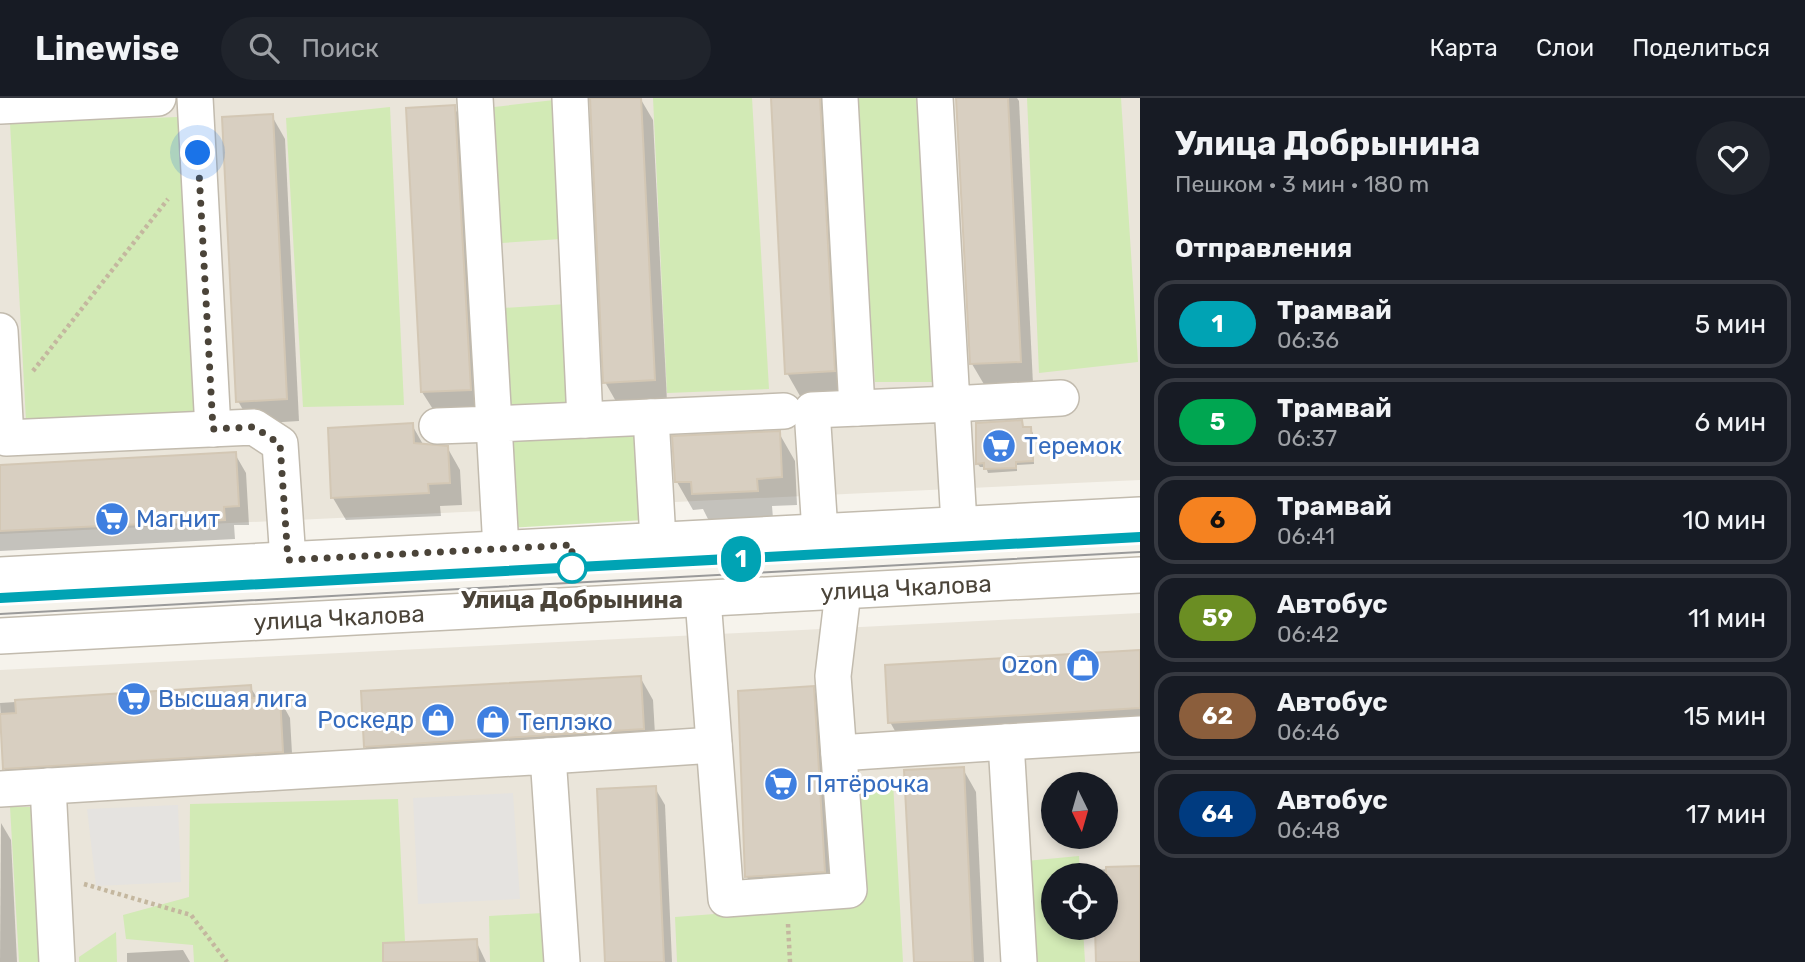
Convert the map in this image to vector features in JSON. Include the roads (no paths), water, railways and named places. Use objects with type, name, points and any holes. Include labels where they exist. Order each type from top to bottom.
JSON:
[{"type":"street","points":[[0,106],[158,98]]},
{"type":"street","points":[[195,98],[213,429]]},
{"type":"street","points":[[475,98],[501,549]]},
{"type":"street","points":[[570,98],[585,420]]},
{"type":"street","points":[[840,98],[857,408]]},
{"type":"street","points":[[935,98],[959,524]]},
{"type":"street","points":[[0,331],[4,428],[254,427],[280,444],[288,560]]},
{"type":"street","points":[[820,532],[812,410],[1060,398]]},
{"type":"street","points":[[438,426],[784,411]]},
{"type":"street","points":[[651,417],[658,541]]},
{"type":"street","points":[[0,575],[1140,515]]},
{"type":"street","name":"улица Чкалова","points":[[0,636],[1140,575]]},
{"type":"street","points":[[703,599],[726,900],[849,890],[833,676],[843,592]]},
{"type":"street","points":[[839,753],[1140,734]]},
{"type":"street","points":[[1006,742],[1019,962]]},
{"type":"street","points":[[0,789],[714,745]]},
{"type":"street","points":[[548,756],[562,962]]},
{"type":"street","points":[[48,786],[57,962]]},
{"type":"tram line","points":[[0,598],[1140,537]]},
{"type":"tram line","name":"1","points":[[0,598],[1140,537]]},
{"type":"tram line","points":[[0,614],[1140,552]]},
{"type":"place","name":"Теремок","points":[[999,446]]},
{"type":"place","name":"Магнит","points":[[112,519]]},
{"type":"place","name":"Улица Добрынина","points":[[572,568]]},
{"type":"place","name":"Ozon","points":[[1083,665]]},
{"type":"place","name":"Высшая лига","points":[[134,699]]},
{"type":"place","name":"Роскедр","points":[[438,720]]},
{"type":"place","name":"Теплэко","points":[[493,722]]},
{"type":"place","name":"Пятёрочка","points":[[781,784]]}]
